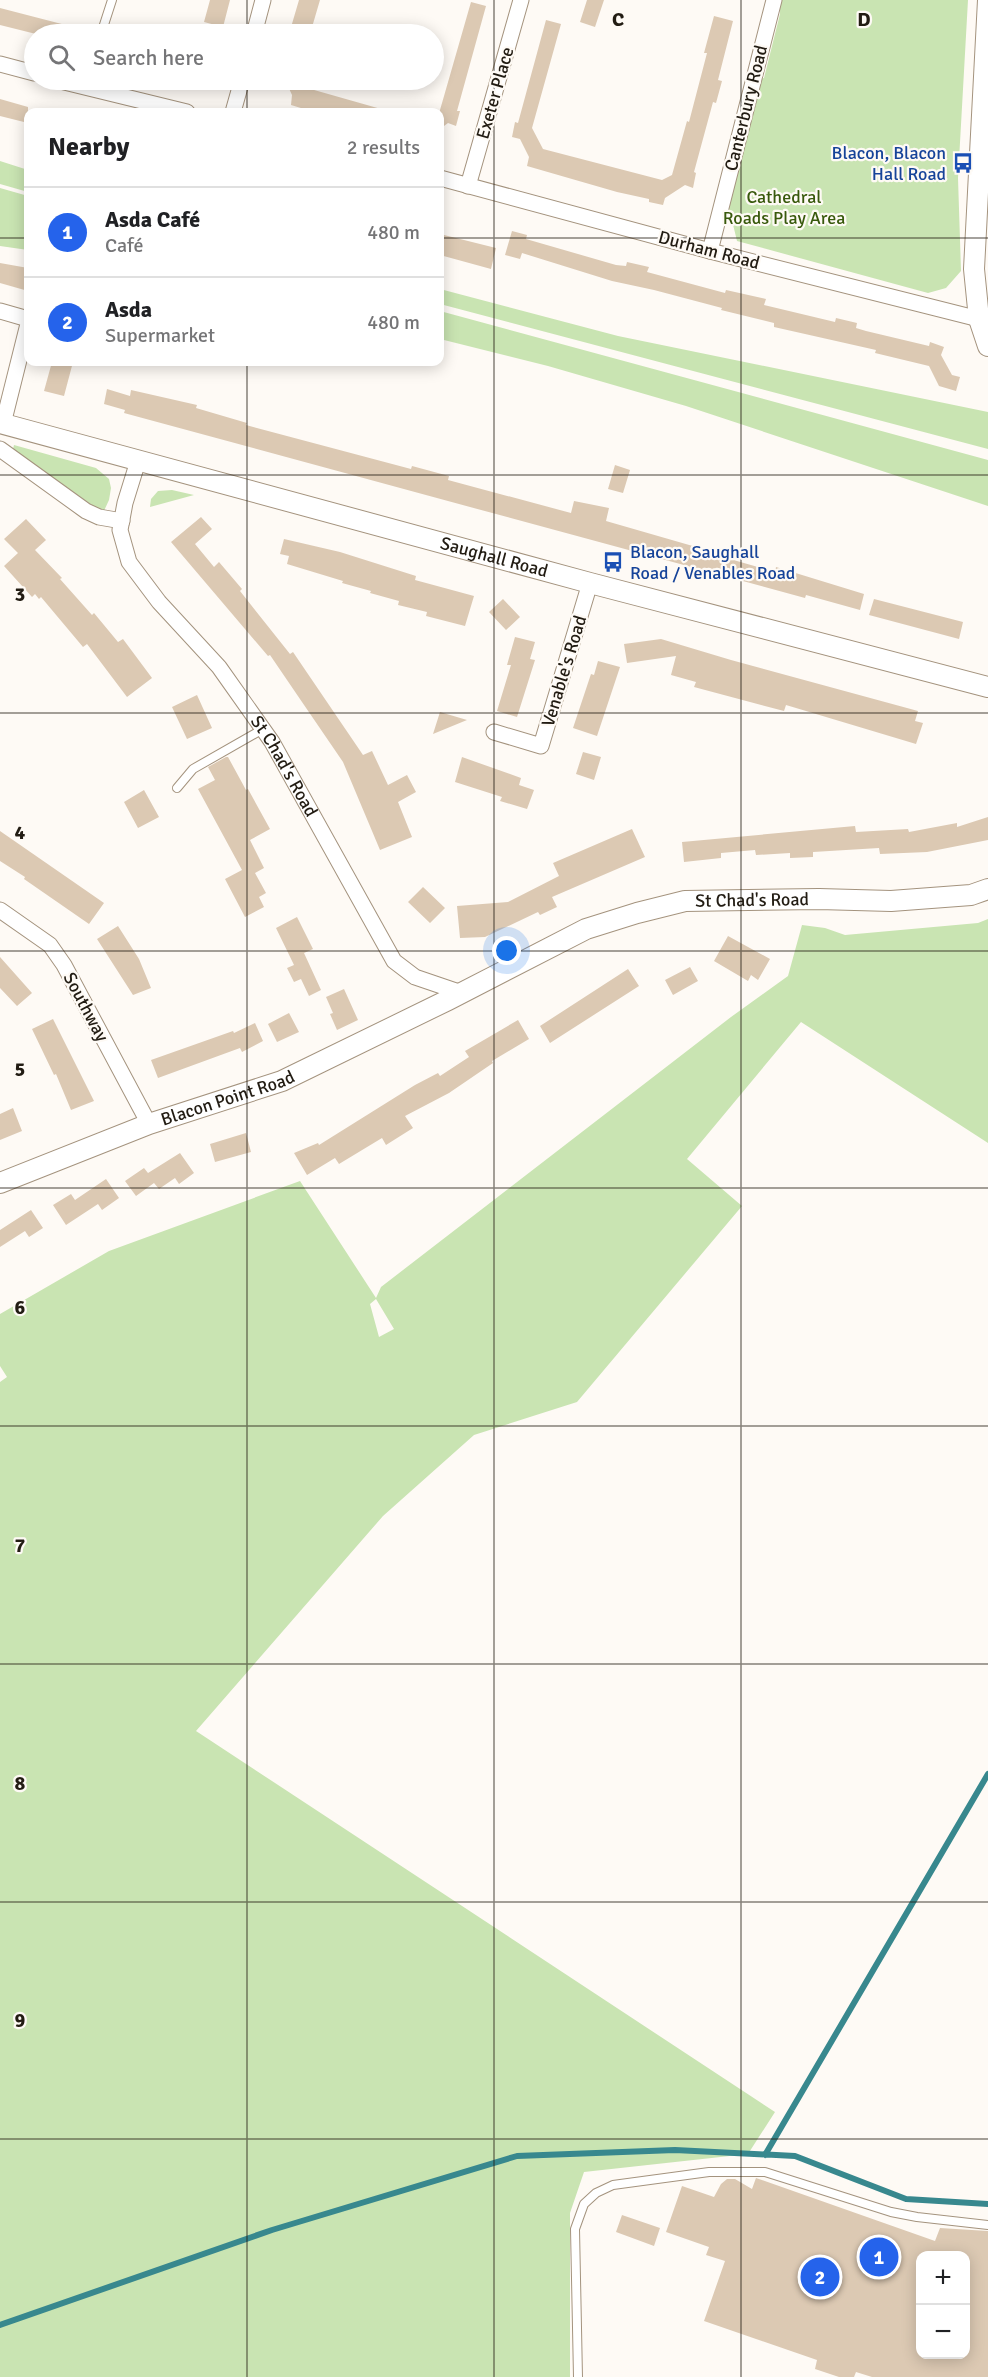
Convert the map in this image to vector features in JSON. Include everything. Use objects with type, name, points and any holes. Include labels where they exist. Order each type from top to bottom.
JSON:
[{"type":"street","points":[[257,24],[263,0]]},
{"type":"street","name":"Exeter Place","points":[[468,186],[521,0]]},
{"type":"street","name":"Canterbury Road","points":[[710,251],[774,0]]},
{"type":"street","points":[[988,0],[983,163],[974,269],[979,319],[988,346]]},
{"type":"street","points":[[0,64],[24,71]]},
{"type":"street","points":[[110,90],[173,108]]},
{"type":"street","points":[[234,108],[239,90]]},
{"type":"street","name":"Durham Road","points":[[444,179],[710,251],[979,319]]},
{"type":"street","points":[[0,311],[24,318]]},
{"type":"street","points":[[2,424],[24,339]]},
{"type":"street","name":"Saughall Road","points":[[2,424],[590,583],[988,687]]},
{"type":"street","points":[[0,449],[86,511],[99,517],[122,521]]},
{"type":"street","name":"St Chad's Road","points":[[138,461],[125,503],[120,530],[129,562],[159,602],[219,667],[263,729],[394,961],[415,977],[455,997],[586,929],[685,901],[819,899],[891,901],[971,894],[988,889]]},
{"type":"street","name":"Venable's Road","points":[[494,732],[541,746],[590,583]]},
{"type":"street","name":"Southway","points":[[0,910],[50,945],[64,965],[149,1124]]},
{"type":"street","name":"Blacon Point Road","points":[[0,1184],[149,1124],[282,1081],[455,997]]},
{"type":"lane","points":[[104,24],[112,0]]},
{"type":"lane","points":[[177,788],[193,769],[263,729]]},
{"type":"lane","points":[[578,2377],[575,2229],[584,2204],[596,2193],[613,2185],[709,2172],[765,2172],[891,2212],[988,2225]]},
{"type":"green space","name":"Cathedral Roads Play Area","points":[[780,0],[968,0],[958,178],[961,271],[946,288],[928,293],[737,241],[729,208],[759,79],[764,78],[780,14]]},
{"type":"green space","points":[[0,161],[24,169],[24,191],[0,184]]},
{"type":"green space","points":[[0,188],[24,195],[24,249],[0,246]]},
{"type":"green space","points":[[444,290],[618,336],[988,412],[988,449],[444,305]]},
{"type":"green space","points":[[444,312],[988,460],[988,506],[686,406],[548,366],[444,340]]},
{"type":"green space","points":[[14,445],[96,468],[109,479],[111,488],[103,513],[13,449]]},
{"type":"green space","points":[[172,490],[194,495],[150,507],[151,499],[158,491]]},
{"type":"green space","points":[[988,919],[988,1143],[801,1022],[687,1159],[742,1206],[577,1402],[474,1435],[383,1516],[196,1731],[775,2112],[748,2154],[584,2172],[570,2213],[570,2377],[0,2377],[0,1382],[7,1377],[0,1366],[0,1314],[109,1251],[300,1181],[376,1298],[381,1287],[731,1017],[788,976],[802,925],[825,928],[845,935],[978,923]],"holes":[[[376,1299],[394,1329],[379,1337],[370,1304]]]},
{"type":"building","points":[[210,0],[230,0],[224,24],[204,22]]},
{"type":"building","points":[[299,0],[320,0],[313,24],[292,24]]},
{"type":"building","points":[[587,0],[604,0],[595,27],[580,22]]},
{"type":"building","points":[[471,2],[486,6],[457,111],[460,111],[456,126],[448,123],[444,126],[444,108],[441,108]]},
{"type":"building","points":[[0,8],[62,24],[24,24],[24,31],[0,25]]},
{"type":"building","points":[[714,16],[733,21],[718,80],[722,81],[716,103],[713,102],[694,172],[696,173],[693,188],[685,185],[665,198],[663,205],[649,202],[649,199],[527,166],[529,157],[520,139],[512,137],[515,122],[518,123],[546,20],[561,24],[532,128],[543,149],[662,180],[672,175],[687,121],[689,122]]},
{"type":"building","points":[[290,90],[314,90],[377,108],[301,108],[291,105],[292,95]]},
{"type":"building","points":[[0,99],[28,107],[24,108],[24,122],[0,116]]},
{"type":"building","points":[[512,231],[527,235],[526,239],[616,265],[626,266],[627,262],[649,267],[647,272],[725,293],[726,290],[766,299],[764,305],[835,322],[836,318],[857,323],[856,328],[866,331],[929,346],[930,342],[944,347],[941,355],[952,375],[960,377],[956,391],[939,386],[929,366],[875,353],[876,350],[774,327],[774,323],[654,290],[612,281],[522,253],[520,259],[505,255]]},
{"type":"building","points":[[444,235],[496,248],[491,269],[444,256]]},
{"type":"building","points":[[0,263],[24,267],[24,290],[0,283]]},
{"type":"building","points":[[51,366],[72,366],[64,396],[44,391]]},
{"type":"building","points":[[107,389],[130,396],[131,390],[197,405],[196,408],[247,423],[246,425],[411,469],[412,466],[449,476],[448,480],[571,513],[574,501],[609,508],[606,521],[775,572],[776,567],[864,594],[860,610],[806,595],[805,598],[124,413],[125,410],[104,404]]},
{"type":"building","points":[[615,465],[630,470],[623,493],[608,489]]},
{"type":"building","points":[[201,517],[212,529],[195,544],[214,567],[219,562],[290,654],[293,652],[363,755],[372,751],[388,785],[407,775],[416,792],[398,802],[412,837],[380,850],[343,762],[270,655],[268,656],[171,542]]},
{"type":"building","points":[[26,519],[46,540],[35,550],[118,642],[123,639],[152,678],[127,697],[87,644],[83,647],[41,597],[39,599],[35,594],[32,597],[4,566],[18,553],[4,539]]},
{"type":"building","points":[[284,539],[340,552],[416,576],[415,580],[474,596],[465,626],[426,616],[427,612],[398,605],[399,601],[287,564],[289,556],[280,554]]},
{"type":"building","points":[[503,599],[520,617],[506,630],[489,612]]},
{"type":"building","points":[[874,599],[963,622],[959,639],[869,615]]},
{"type":"building","points":[[515,637],[535,642],[530,659],[535,660],[517,717],[497,711],[511,665],[507,665]]},
{"type":"building","points":[[661,639],[918,711],[915,721],[923,723],[916,744],[786,705],[784,711],[694,687],[696,682],[671,675],[676,656],[627,663],[624,644]]},
{"type":"building","points":[[598,661],[620,667],[597,736],[573,728],[591,674],[594,675]]},
{"type":"building","points":[[197,695],[212,728],[187,739],[172,707]]},
{"type":"building","points":[[440,712],[467,720],[433,734]]},
{"type":"building","points":[[583,752],[601,757],[594,780],[576,774]]},
{"type":"building","points":[[226,757],[246,790],[248,789],[270,829],[250,840],[264,868],[255,873],[266,893],[259,897],[264,907],[245,917],[225,879],[242,870],[198,789],[215,780],[208,767]]},
{"type":"building","points":[[462,757],[521,778],[519,785],[534,790],[527,809],[500,801],[502,797],[455,782]]},
{"type":"building","points":[[144,790],[159,817],[138,828],[124,802]]},
{"type":"building","points":[[988,817],[988,840],[927,852],[880,854],[879,848],[813,852],[813,857],[790,858],[790,853],[756,855],[755,850],[721,853],[721,858],[684,862],[682,842],[855,826],[856,832],[908,829],[909,832],[957,823],[957,827]]},
{"type":"building","points":[[632,829],[645,857],[552,897],[557,907],[540,915],[538,912],[485,937],[460,938],[457,906],[508,902],[559,876],[553,863]]},
{"type":"building","points":[[0,831],[104,903],[89,924],[0,861]]},
{"type":"building","points":[[423,887],[445,908],[430,923],[408,902]]},
{"type":"building","points":[[297,917],[313,949],[304,953],[321,990],[309,996],[301,979],[294,982],[287,968],[294,965],[276,928]]},
{"type":"building","points":[[118,926],[139,959],[151,988],[133,995],[97,939]]},
{"type":"building","points":[[728,936],[770,959],[758,980],[751,975],[748,981],[714,961]]},
{"type":"building","points":[[0,957],[32,993],[17,1006],[0,988]]},
{"type":"building","points":[[690,967],[698,981],[673,995],[665,980]]},
{"type":"building","points":[[628,969],[639,986],[550,1043],[540,1026]]},
{"type":"building","points":[[344,989],[358,1020],[337,1030],[326,997]]},
{"type":"building","points":[[289,1013],[299,1032],[277,1042],[268,1024]]},
{"type":"building","points":[[53,1019],[94,1101],[71,1110],[56,1074],[54,1075],[32,1029]]},
{"type":"building","points":[[518,1020],[529,1039],[492,1061],[493,1063],[449,1093],[405,1116],[413,1128],[386,1145],[382,1138],[339,1164],[335,1158],[307,1175],[294,1153],[318,1143],[319,1145],[415,1085],[438,1073],[440,1076],[469,1057],[465,1051]]},
{"type":"building","points":[[255,1023],[263,1041],[242,1052],[240,1048],[158,1078],[151,1060],[233,1031],[234,1033]]},
{"type":"building","points":[[13,1108],[22,1131],[0,1140],[0,1114]]},
{"type":"building","points":[[246,1133],[251,1152],[215,1162],[210,1144]]},
{"type":"building","points":[[180,1153],[194,1173],[179,1184],[175,1178],[159,1189],[154,1183],[136,1196],[125,1181],[144,1168],[148,1173]]},
{"type":"building","points":[[106,1179],[119,1198],[102,1210],[98,1204],[66,1225],[53,1205],[71,1194],[75,1200]]},
{"type":"building","points":[[31,1210],[43,1228],[29,1237],[25,1231],[0,1247],[0,1230]]},
{"type":"building","points":[[756,2178],[935,2241],[940,2228],[988,2231],[988,2377],[872,2377],[856,2372],[854,2377],[839,2377],[815,2369],[817,2360],[704,2321],[725,2261],[706,2255],[709,2247],[666,2232],[682,2186],[714,2197],[721,2184],[727,2179],[735,2179],[752,2189]]},
{"type":"building","points":[[622,2215],[660,2228],[654,2246],[616,2232]]},
{"type":"waterway","points":[[765,2155],[988,1774]]},
{"type":"waterway","points":[[0,2325],[272,2230],[517,2156],[675,2150],[795,2156],[906,2199],[988,2204]]},
{"type":"place","name":"Blacon, Blacon Hall Road","points":[[963,163]]},
{"type":"place","name":"Blacon, Saughall Road / Venables Road","points":[[613,562]]},
{"type":"place","name":"Asda Café","points":[[879,2257]]},
{"type":"place","name":"Asda","points":[[820,2277]]}]
